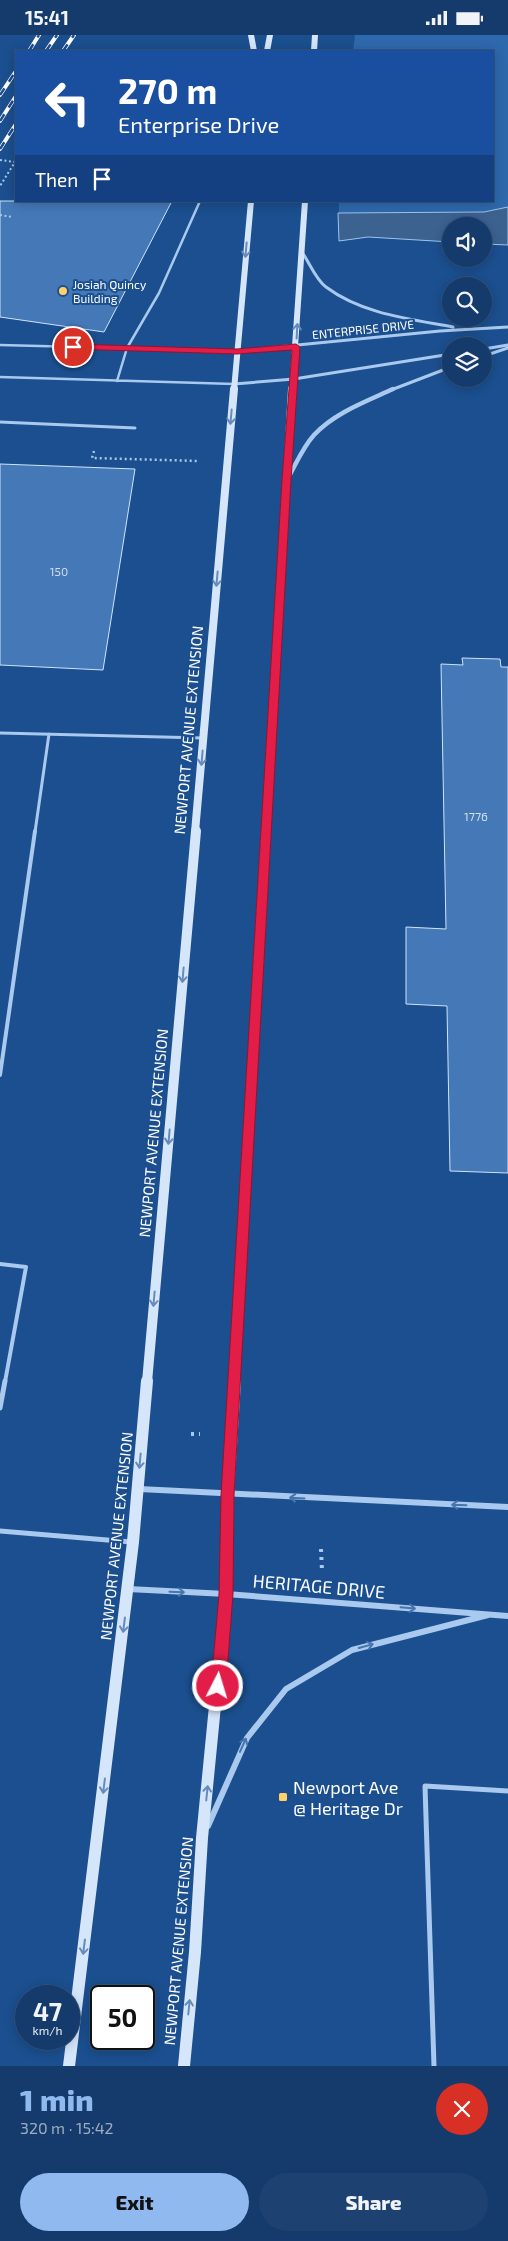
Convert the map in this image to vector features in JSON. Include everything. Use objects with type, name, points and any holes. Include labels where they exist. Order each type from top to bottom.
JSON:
[{"type":"main road","points":[[251,35],[254,50]]},
{"type":"main road","points":[[267,50],[270,35]]},
{"type":"main road","points":[[314,35],[314,50]]},
{"type":"main road","name":"NEWPORT AVENUE EXTENSION","points":[[69,2066],[133,1542],[251,202]]},
{"type":"main road","name":"NEWPORT AVENUE EXTENSION","points":[[184,2066],[195,1953],[202,1838],[226,1594],[228,1495],[286,480],[305,202]]},
{"type":"street","name":"ENTERPRISE DRIVE","points":[[302,252],[324,285],[352,302],[393,316],[458,328]]},
{"type":"street","name":"ENTERPRISE DRIVE","points":[[237,351],[296,347],[458,328],[508,327]]},
{"type":"street","points":[[492,348],[508,346]]},
{"type":"street","points":[[492,353],[508,346]]},
{"type":"street","points":[[234,384],[294,379],[442,355]]},
{"type":"street","points":[[286,480],[315,434],[343,413],[389,391],[442,370]]},
{"type":"street","points":[[138,1489],[228,1495],[508,1507]]},
{"type":"street","name":"HERITAGE DRIVE","points":[[128,1589],[226,1594],[508,1616]]},
{"type":"street","points":[[202,1838],[246,1738],[286,1689],[352,1650],[488,1615]]},
{"type":"lane","points":[[117,381],[127,349],[159,293],[200,202]]},
{"type":"lane","name":"ENTERPRISE DRIVE","points":[[0,345],[237,351]]},
{"type":"lane","points":[[0,377],[234,384]]},
{"type":"lane","points":[[0,423],[135,428]]},
{"type":"lane","points":[[0,733],[203,738]]},
{"type":"lane","points":[[0,1075],[49,734]]},
{"type":"lane","points":[[0,1264],[26,1267],[0,1408]]},
{"type":"lane","points":[[0,1531],[133,1542]]},
{"type":"lane","points":[[434,2066],[425,1786],[508,1791]]},
{"type":"path","points":[[0,160],[15,162],[0,186]]},
{"type":"path","points":[[0,215],[13,217]]},
{"type":"path","points":[[92,458],[206,461]]},
{"type":"path","points":[[321,1549],[322,1571]]},
{"type":"shaded area","points":[[355,35],[508,35],[508,245],[492,244],[492,217],[442,217],[442,241],[368,237],[339,241],[339,202],[494,202],[494,50],[353,50]]},
{"type":"shaded area","points":[[508,207],[508,245],[492,244],[492,217],[442,217],[442,241],[368,237],[339,241],[338,213],[484,212]]},
{"type":"building","name":"Josiah Quincy Building","points":[[0,201],[171,202],[104,332],[0,317]]},
{"type":"building","points":[[0,464],[135,469],[103,670],[0,665]]},
{"type":"building","points":[[462,658],[500,659],[501,667],[508,667],[508,1173],[450,1171],[447,1006],[406,1004],[406,927],[446,929],[441,664],[463,665]]},
{"type":"railway","points":[[30,50],[39,35]]},
{"type":"railway","points":[[47,50],[57,35]]},
{"type":"railway","points":[[64,50],[74,35]]},
{"type":"railway","points":[[0,95],[15,72]]},
{"type":"railway","points":[[0,121],[15,98]]},
{"type":"railway","points":[[0,149],[15,126]]},
{"type":"place","name":"Josiah Quincy Building","points":[[63,291]]},
{"type":"place","name":"Newport Ave @ Heritage Dr","points":[[283,1797]]},
{"type":"route","points":[[73,347],[237,351],[296,347],[286,480],[228,1495],[226,1594],[218,1686]]}]
